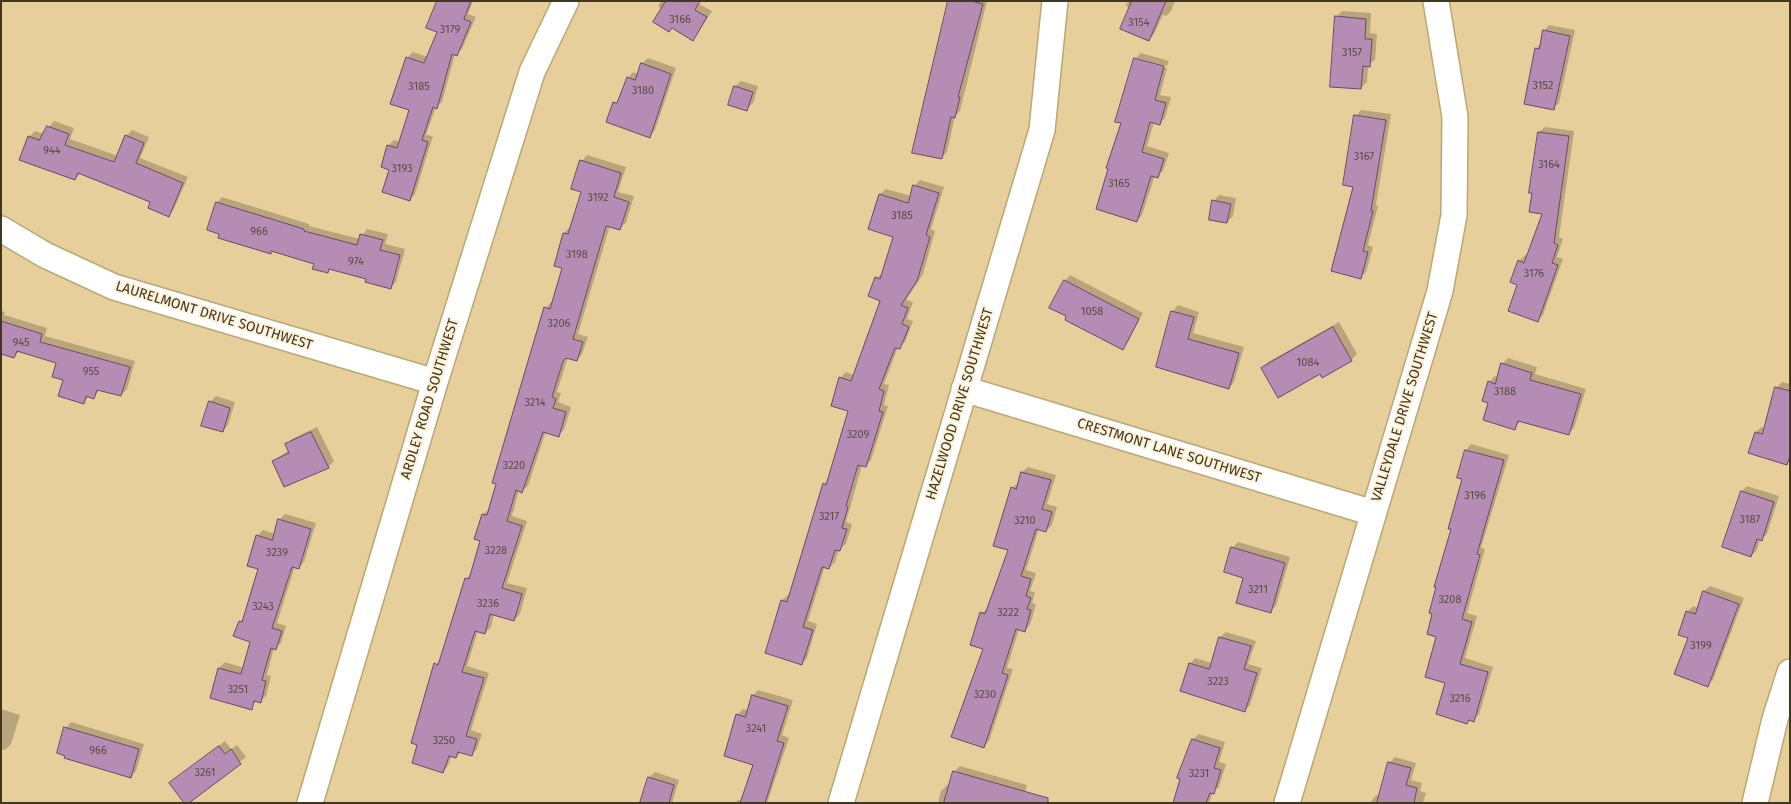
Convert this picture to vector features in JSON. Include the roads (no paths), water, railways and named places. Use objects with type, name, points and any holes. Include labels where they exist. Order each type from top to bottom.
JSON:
[{"type":"street","name":"ARDLEY ROAD SOUTHWEST","points":[[310,803],[435,382],[532,72],[566,1]]},
{"type":"street","name":"HAZELWOOD DRIVE SOUTHWEST","points":[[841,803],[1042,130],[1055,1]]},
{"type":"street","name":"VALLEYDALE DRIVE SOUTHWEST","points":[[1287,803],[1440,290],[1454,215],[1455,117],[1436,1]]},
{"type":"street","name":"LAURELMONT DRIVE SOUTHWEST","points":[[1,229],[45,255],[114,287],[435,382]]},
{"type":"street","name":"CRESTMONT LANE SOUTHWEST","points":[[964,390],[1373,513]]},
{"type":"street","points":[[1755,803],[1775,719],[1790,672]]}]
